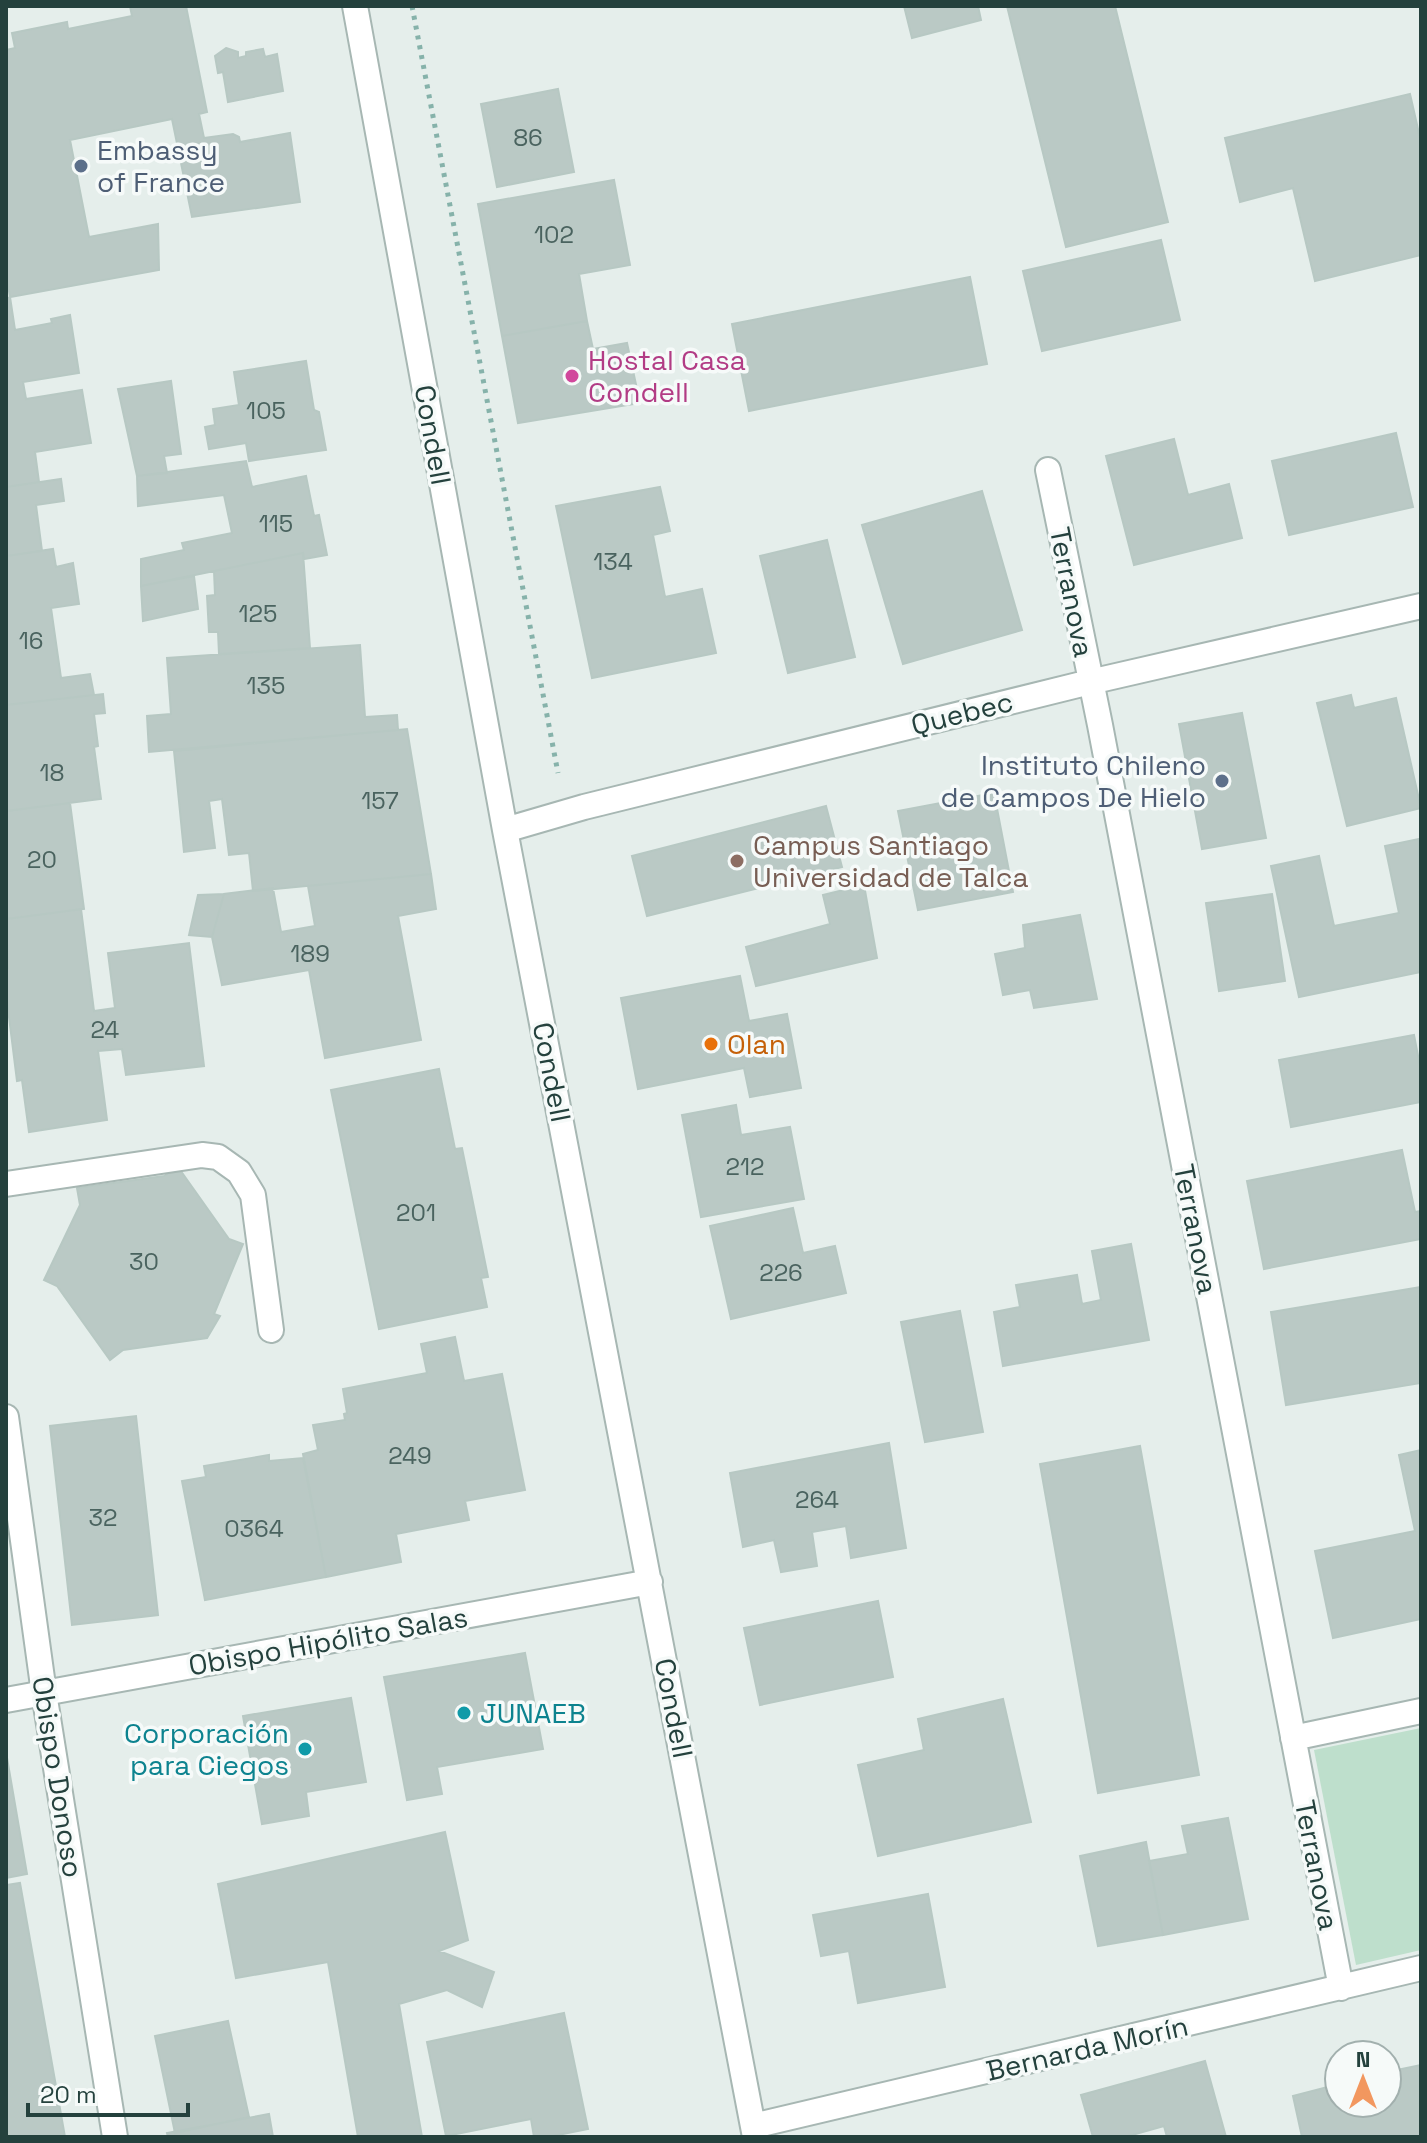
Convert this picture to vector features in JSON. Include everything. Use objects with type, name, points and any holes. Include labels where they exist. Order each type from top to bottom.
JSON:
[{"type":"street","name":"Condell","points":[[355,6],[505,830],[754,2132]]},
{"type":"street","name":"Terranova","points":[[1048,470],[1341,1988]]},
{"type":"street","name":"Quebec","points":[[505,830],[584,807],[1090,682],[1421,606]]},
{"type":"street","points":[[6,1184],[202,1155],[218,1157],[239,1172],[253,1195],[271,1330]]},
{"type":"street","name":"Obispo Donoso","points":[[6,1417],[44,1693],[115,2137]]},
{"type":"street","name":"Obispo Hipólito Salas","points":[[6,1700],[650,1582]]},
{"type":"street","points":[[1293,1738],[1421,1711]]},
{"type":"street","name":"Bernarda Morín","points":[[754,2132],[1421,1968]]},
{"type":"path","points":[[412,6],[559,774]]},
{"type":"green space","points":[[1421,1728],[1421,1950],[1356,1965],[1314,1750]]},
{"type":"building","points":[[130,6],[186,6],[207,112],[199,114],[204,138],[233,134],[239,137],[240,142],[290,133],[300,202],[192,217],[172,119],[70,140],[89,237],[158,224],[159,270],[10,297],[6,274],[6,50],[15,48],[12,33],[67,22],[68,29],[132,16]]},
{"type":"building","points":[[904,6],[978,6],[981,20],[912,38]]},
{"type":"building","points":[[1007,6],[1115,6],[1168,222],[1066,247]]},
{"type":"building","points":[[226,48],[238,52],[238,58],[246,56],[246,52],[263,49],[265,57],[277,54],[283,91],[228,102],[223,72],[218,73],[215,56]]},
{"type":"building","points":[[558,89],[574,172],[497,187],[481,104]]},
{"type":"building","points":[[1410,94],[1421,142],[1421,255],[1315,281],[1293,188],[1240,202],[1225,138]]},
{"type":"building","points":[[614,180],[630,265],[579,274],[587,321],[502,336],[478,204]]},
{"type":"building","points":[[1161,240],[1180,320],[1042,351],[1023,271]]},
{"type":"building","points":[[970,277],[987,364],[749,411],[732,324]]},
{"type":"building","points":[[10,297],[15,330],[52,323],[51,319],[70,315],[79,373],[23,382],[26,399],[82,390],[91,443],[35,452],[39,482],[6,487],[6,298]]},
{"type":"building","name":"Hostal Casa Condell","points":[[587,321],[593,349],[627,343],[640,403],[518,423],[502,336]]},
{"type":"building","points":[[306,361],[314,410],[319,412],[326,450],[249,461],[246,443],[209,449],[205,427],[215,425],[213,409],[239,405],[234,372]]},
{"type":"building","points":[[171,381],[181,454],[164,456],[167,473],[137,476],[118,389]]},
{"type":"building","points":[[1396,433],[1413,507],[1289,535],[1272,461]]},
{"type":"building","points":[[1174,439],[1188,495],[1229,484],[1242,538],[1134,565],[1106,456]]},
{"type":"building","points":[[246,461],[252,487],[306,476],[314,516],[319,515],[327,555],[304,559],[303,553],[141,586],[141,559],[184,550],[182,543],[232,533],[224,495],[138,506],[137,476]]},
{"type":"building","points":[[61,479],[64,501],[36,505],[42,551],[6,556],[6,487]]},
{"type":"building","points":[[660,487],[670,531],[653,535],[665,597],[702,589],[716,653],[592,678],[556,506]]},
{"type":"building","points":[[982,491],[1022,630],[903,664],[862,525]]},
{"type":"building","points":[[827,540],[855,657],[788,673],[760,556]]},
{"type":"building","points":[[53,549],[56,567],[73,563],[79,604],[51,608],[61,678],[90,674],[94,695],[6,705],[6,556]]},
{"type":"building","points":[[303,553],[310,648],[219,654],[218,632],[209,632],[207,596],[215,595],[214,571]]},
{"type":"building","points":[[194,576],[198,609],[143,621],[141,586]]},
{"type":"building","points":[[360,645],[365,717],[397,715],[398,730],[149,752],[147,716],[171,714],[167,658]]},
{"type":"building","points":[[103,694],[105,713],[94,714],[98,746],[94,747],[101,799],[6,811],[6,705]]},
{"type":"building","points":[[1351,695],[1354,708],[1396,698],[1421,808],[1347,826],[1317,703]]},
{"type":"building","name":"Instituto Chileno de Campos De Hielo","points":[[1242,713],[1266,838],[1202,849],[1179,724]]},
{"type":"building","points":[[407,729],[431,874],[253,891],[249,853],[229,855],[222,799],[209,801],[215,848],[184,852],[174,751]]},
{"type":"building","points":[[994,793],[1013,892],[918,910],[898,811]]},
{"type":"building","points":[[70,803],[84,909],[6,919],[6,811]]},
{"type":"building","name":"Campus Santiago Universidad de Talca","points":[[826,806],[842,867],[647,916],[632,856]]},
{"type":"building","points":[[1419,839],[1421,972],[1299,997],[1271,866],[1319,856],[1334,926],[1399,913],[1385,846]]},
{"type":"building","points":[[431,874],[436,909],[398,916],[421,1040],[325,1058],[309,970],[222,985],[212,937],[224,894],[273,888],[281,932],[315,926],[308,886]]},
{"type":"building","points":[[864,885],[877,958],[756,986],[746,947],[830,924],[823,895]]},
{"type":"building","points":[[224,894],[212,937],[189,935],[198,895]]},
{"type":"building","points":[[1272,894],[1285,981],[1219,991],[1206,903]]},
{"type":"building","points":[[81,909],[94,1011],[115,1008],[108,953],[189,943],[204,1066],[126,1075],[122,1049],[98,1051],[107,1120],[29,1132],[22,1080],[17,1081],[6,993],[6,919]]},
{"type":"building","points":[[1080,915],[1097,999],[1034,1008],[1030,990],[1003,995],[995,954],[1025,948],[1023,925]]},
{"type":"building","name":"Olan","points":[[740,976],[749,1021],[787,1014],[801,1088],[750,1097],[744,1068],[638,1089],[621,998]]},
{"type":"building","points":[[1414,1035],[1421,1071],[1421,1102],[1291,1127],[1279,1060]]},
{"type":"building","points":[[439,1069],[455,1149],[462,1148],[488,1277],[481,1278],[487,1307],[379,1329],[331,1090]]},
{"type":"building","points":[[736,1105],[741,1135],[790,1127],[804,1199],[701,1217],[682,1115]]},
{"type":"building","points":[[1402,1150],[1415,1212],[1421,1211],[1421,1239],[1264,1269],[1247,1181]]},
{"type":"building","points":[[178,1167],[229,1239],[243,1244],[214,1314],[220,1316],[207,1338],[123,1350],[110,1360],[57,1286],[44,1280],[80,1205],[77,1188],[164,1176]]},
{"type":"building","points":[[793,1208],[803,1253],[835,1246],[846,1293],[731,1319],[710,1226]]},
{"type":"building","points":[[1131,1244],[1149,1340],[1003,1366],[994,1312],[1020,1307],[1016,1285],[1077,1275],[1082,1304],[1101,1300],[1092,1251]]},
{"type":"building","points":[[1421,1287],[1421,1383],[1286,1405],[1271,1312]]},
{"type":"building","points":[[960,1311],[983,1432],[925,1442],[901,1322]]},
{"type":"building","points":[[455,1337],[464,1381],[502,1374],[525,1490],[465,1501],[469,1520],[396,1534],[401,1562],[326,1577],[303,1454],[318,1450],[313,1425],[345,1420],[344,1414],[347,1413],[343,1389],[427,1373],[421,1344]]},
{"type":"building","points":[[136,1416],[158,1615],[72,1625],[50,1426]]},
{"type":"building","points":[[889,1443],[906,1548],[851,1558],[846,1526],[812,1532],[817,1566],[781,1572],[774,1540],[743,1547],[730,1473]]},
{"type":"building","points":[[1140,1446],[1199,1775],[1098,1793],[1040,1464]]},
{"type":"building","points":[[1421,1450],[1421,1619],[1333,1638],[1315,1551],[1415,1531],[1399,1455]]},
{"type":"building","points":[[269,1455],[269,1461],[303,1458],[326,1577],[205,1600],[182,1481],[206,1477],[204,1466]]},
{"type":"building","points":[[878,1601],[893,1677],[760,1705],[744,1628]]},
{"type":"building","name":"JUNAEB","points":[[525,1653],[543,1749],[437,1767],[442,1794],[407,1800],[384,1677]]},
{"type":"building","name":"Corporación para Ciegos","points":[[351,1698],[366,1782],[306,1792],[309,1816],[262,1824],[243,1716]]},
{"type":"building","points":[[1003,1699],[1031,1822],[878,1856],[858,1765],[924,1750],[918,1719]]},
{"type":"building","points":[[6,1752],[27,1874],[6,1878]]},
{"type":"building","points":[[1228,1818],[1248,1919],[1163,1935],[1149,1861],[1188,1854],[1182,1826]]},
{"type":"building","points":[[445,1832],[468,1940],[439,1951],[494,1972],[482,2007],[447,1990],[399,2004],[422,2137],[358,2137],[328,1962],[236,1978],[218,1884]]},
{"type":"building","points":[[1146,1842],[1163,1935],[1098,1946],[1080,1856]]},
{"type":"building","points":[[20,1883],[65,2137],[6,2137],[6,1885]]},
{"type":"building","points":[[928,1894],[945,1987],[858,2003],[849,1951],[821,1956],[813,1915]]},
{"type":"building","points":[[564,2013],[588,2129],[534,2137],[531,2119],[446,2136],[427,2042]]},
{"type":"building","points":[[228,2021],[249,2117],[175,2133],[155,2036]]},
{"type":"building","points":[[1205,2061],[1226,2137],[1167,2137],[1164,2126],[1125,2137],[1093,2137],[1081,2095]]},
{"type":"building","points":[[1421,2065],[1421,2137],[1302,2137],[1293,2096],[1323,2088],[1323,2119],[1403,2119],[1403,2069]]},
{"type":"building","points":[[269,2114],[273,2137],[168,2137],[167,2133]]},
{"type":"place","name":"Embassy of France","points":[[81,166]]},
{"type":"place","name":"Hostal Casa Condell","points":[[572,376]]},
{"type":"place","name":"Instituto Chileno de Campos De Hielo","points":[[1222,781]]},
{"type":"place","name":"Campus Santiago Universidad de Talca","points":[[737,861]]},
{"type":"place","name":"Olan","points":[[711,1044]]},
{"type":"place","name":"JUNAEB","points":[[464,1713]]},
{"type":"place","name":"Corporación para Ciegos","points":[[305,1749]]}]
